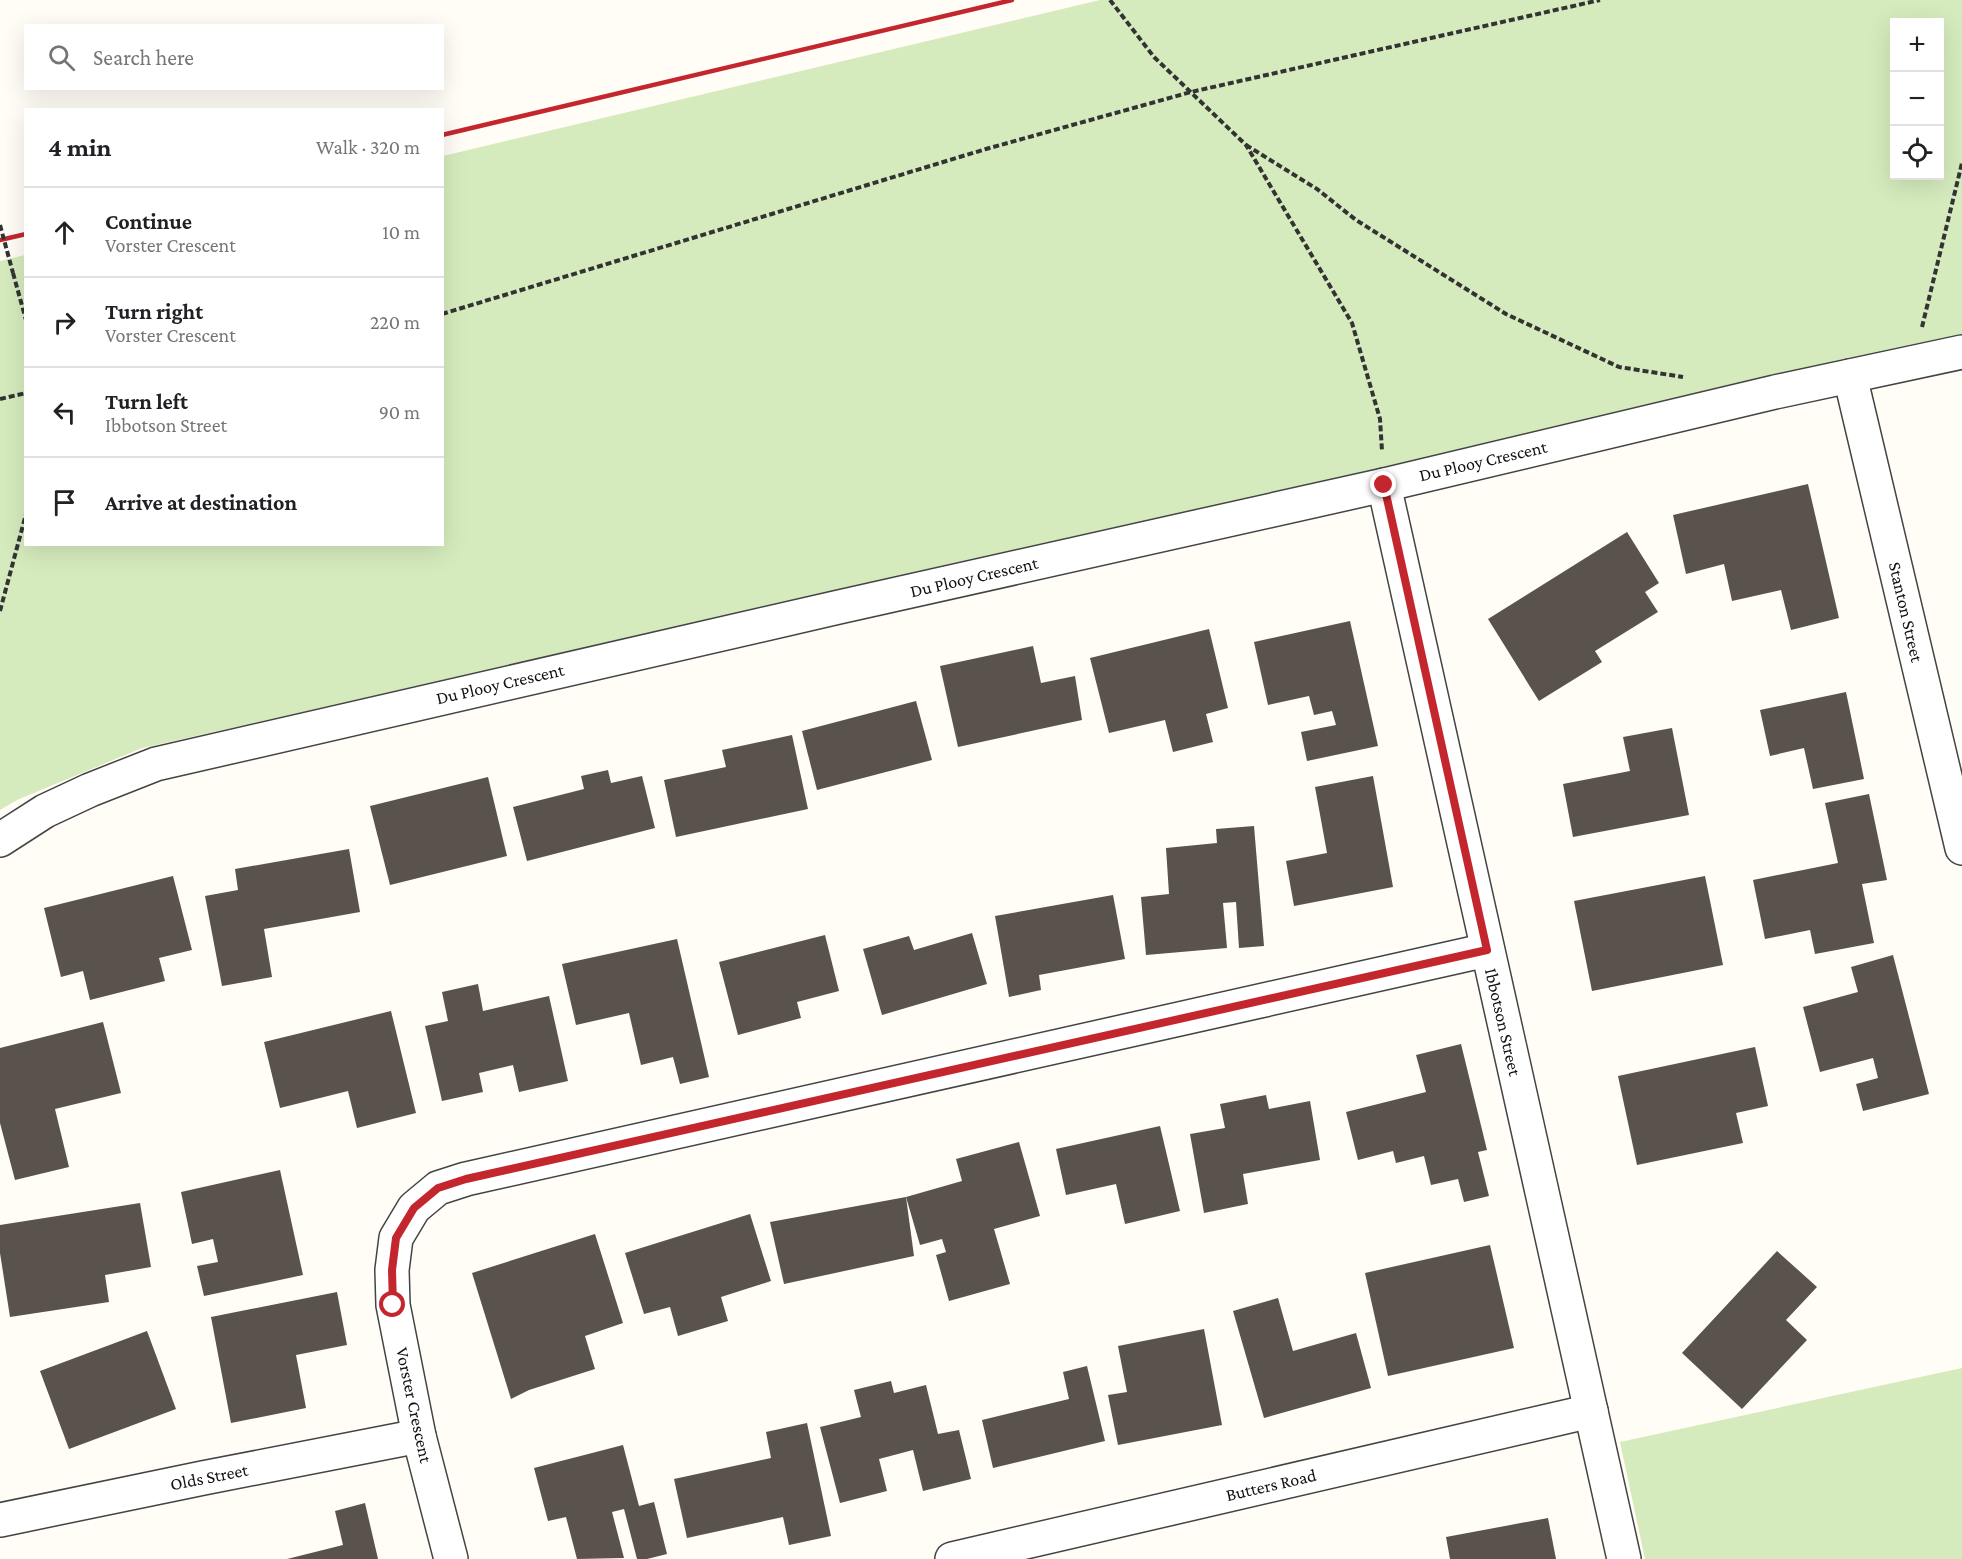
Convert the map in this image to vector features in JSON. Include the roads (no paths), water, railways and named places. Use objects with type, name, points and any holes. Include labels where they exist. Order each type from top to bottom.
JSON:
[{"type":"street","name":"Du Plooy Crescent","points":[[0,840],[45,811],[156,764],[1962,352]]},
{"type":"street","name":"Stanton Street","points":[[1850,376],[1962,848]]},
{"type":"street","name":"Ibbotson Street","points":[[1384,485],[1624,1559]]},
{"type":"street","name":"Vorster Crescent","points":[[451,1559],[419,1436],[393,1305],[392,1270],[396,1238],[414,1208],[438,1188],[466,1179],[1487,950]]},
{"type":"street","name":"Butters Road","points":[[952,1559],[1591,1411]]},
{"type":"street","name":"Olds Street","points":[[0,1520],[419,1436]]},
{"type":"railway","points":[[444,135],[1012,0]]},
{"type":"railway","points":[[0,240],[24,234]]}]
